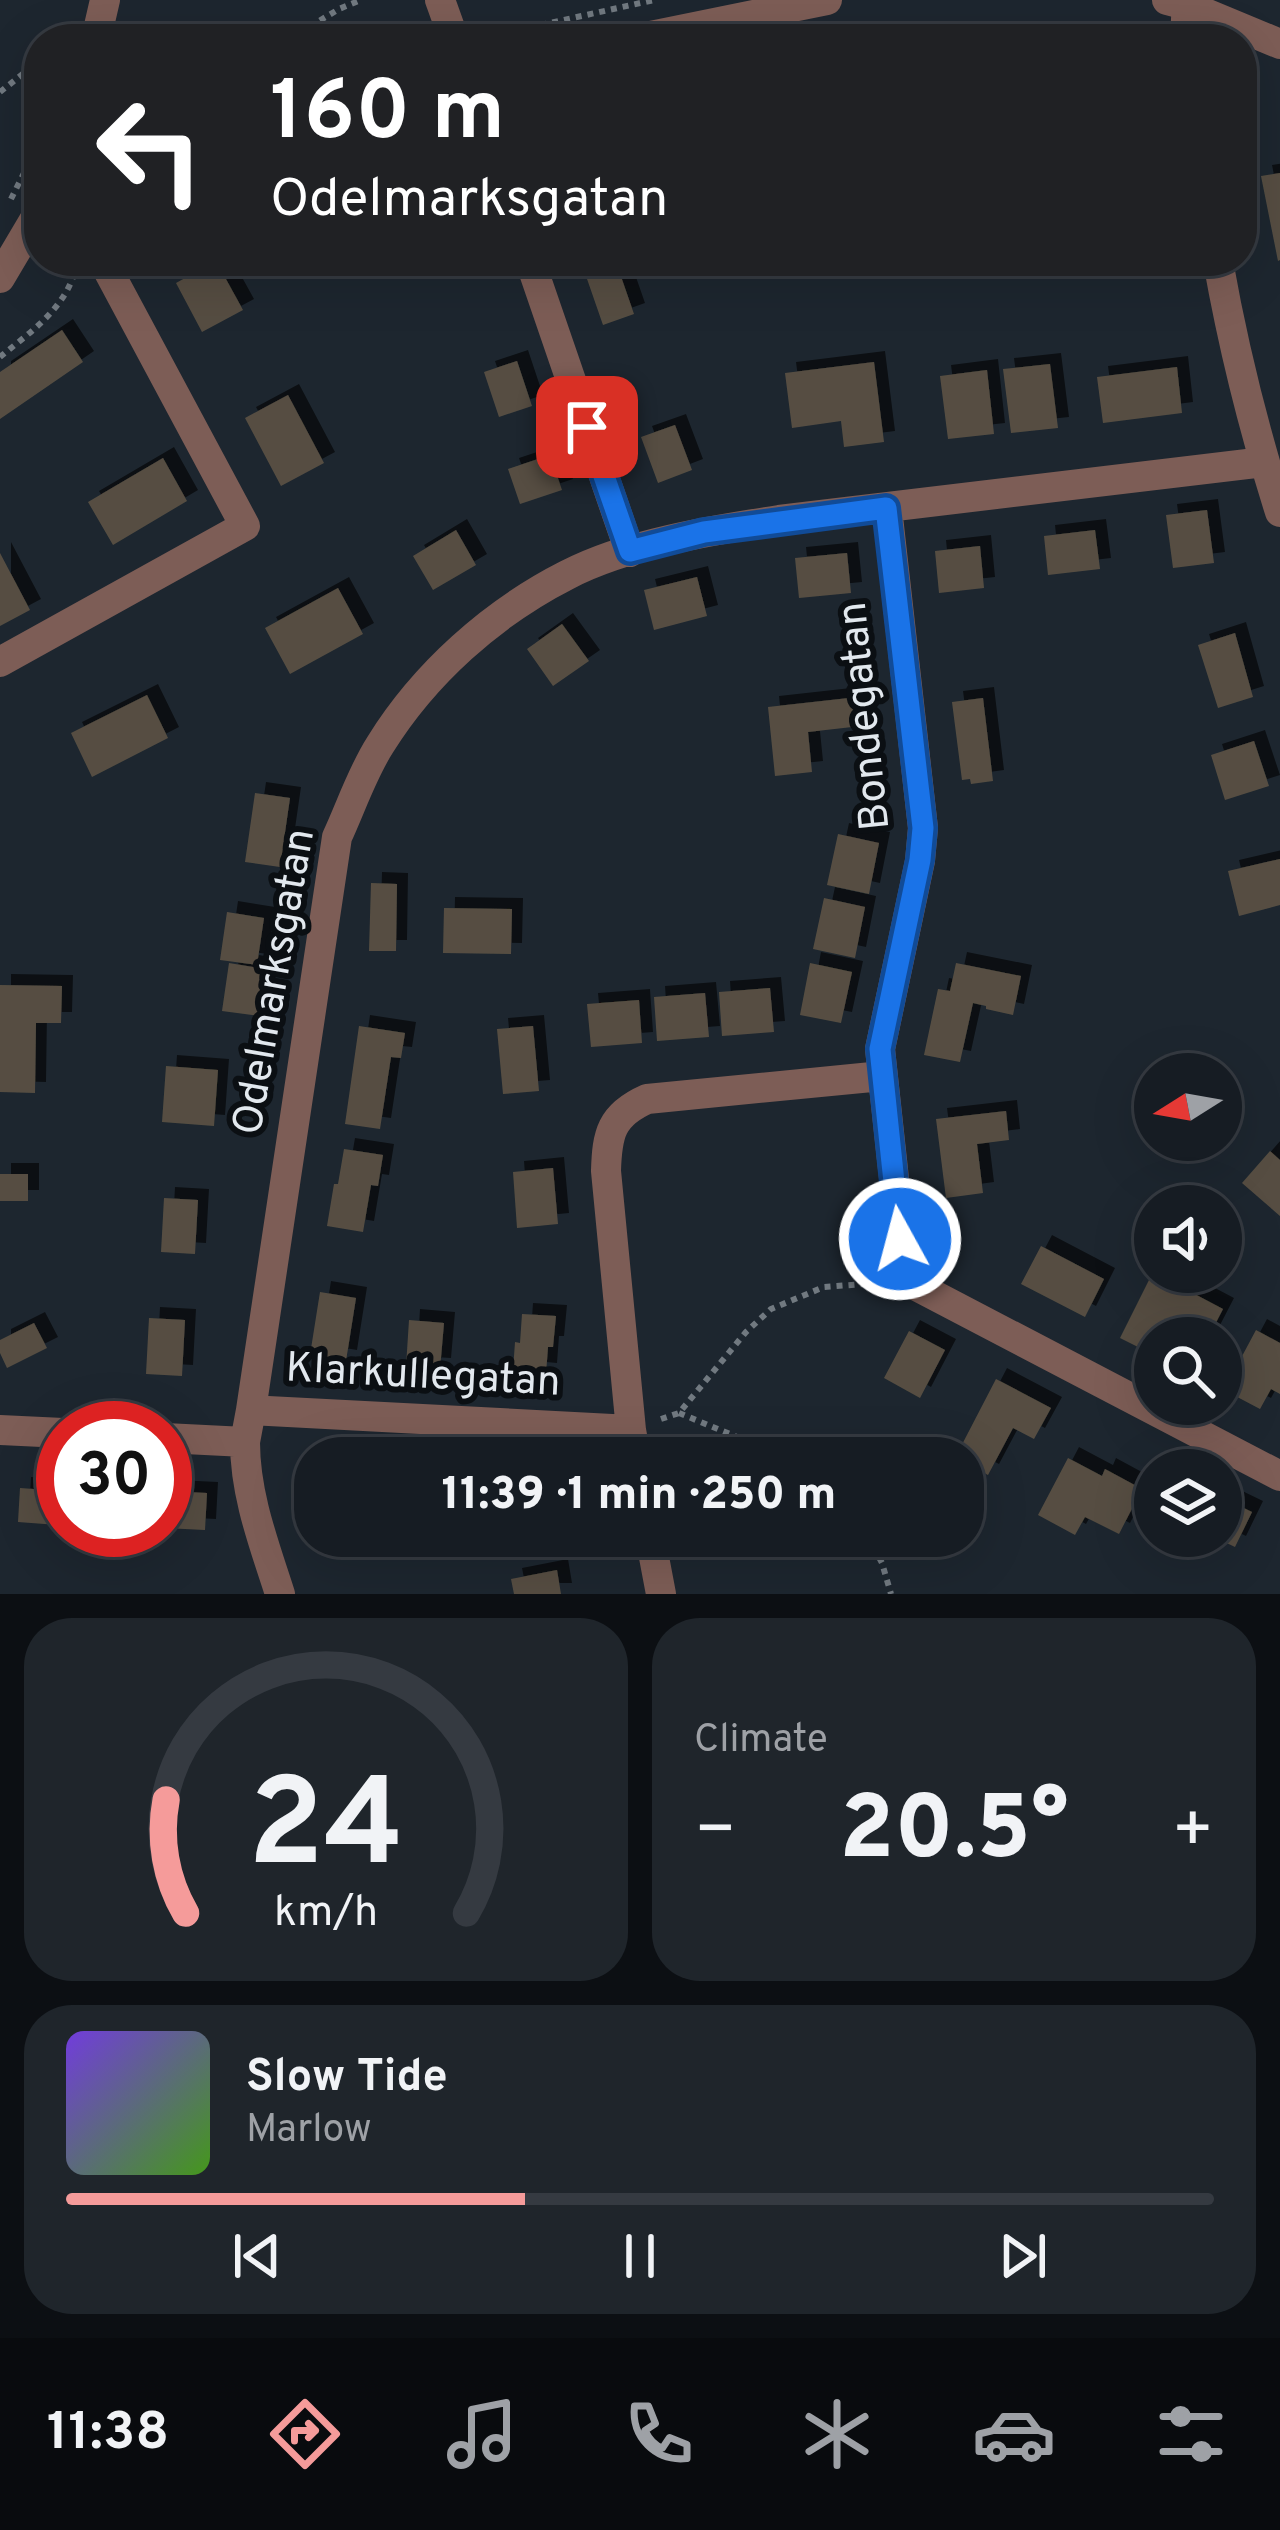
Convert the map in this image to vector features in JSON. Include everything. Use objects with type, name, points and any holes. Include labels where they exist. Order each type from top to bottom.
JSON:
[{"type":"street","points":[[710,24],[826,0]]},
{"type":"street","points":[[1180,2],[1232,24]]},
{"type":"street","points":[[0,278],[24,228]]},
{"type":"street","points":[[0,662],[245,526],[112,276]]},
{"type":"street","points":[[535,276],[630,551]]},
{"type":"street","points":[[1221,276],[1280,512]]},
{"type":"street","name":"Odelmarksgatan","points":[[251,1410],[338,837],[377,749],[442,664],[569,573],[704,532],[1264,462]]},
{"type":"street","name":"Bondegatan","points":[[886,508],[923,828],[880,1049],[905,1280]]},
{"type":"street","points":[[632,1437],[606,1171],[607,1142],[614,1123],[628,1108],[647,1099],[882,1076]]},
{"type":"street","points":[[905,1280],[1280,1475]]},
{"type":"street","name":"Klarkullegatan","points":[[192,1439],[245,1442],[251,1410],[554,1437]]},
{"type":"street","points":[[0,1430],[36,1432]]},
{"type":"street","points":[[245,1442],[250,1498],[280,1594]]},
{"type":"street","points":[[654,1557],[661,1594]]},
{"type":"path","points":[[310,24],[338,4],[361,0]]},
{"type":"path","points":[[547,24],[654,0]]},
{"type":"path","points":[[0,92],[24,73]]},
{"type":"path","points":[[0,357],[46,319],[73,276]]},
{"type":"path","points":[[643,1437],[679,1413],[746,1332],[772,1310],[824,1287],[905,1280]]},
{"type":"path","points":[[679,1413],[737,1437]]},
{"type":"path","points":[[879,1557],[891,1594]]},
{"type":"building","points":[[1280,173],[1280,260],[1278,261],[1261,176]]},
{"type":"building","points":[[189,276],[224,276],[243,310],[202,332],[176,283]]},
{"type":"building","points":[[586,276],[621,276],[634,314],[603,325]]},
{"type":"building","points":[[62,330],[83,362],[0,419],[0,372]]},
{"type":"building","points":[[517,361],[532,406],[499,417],[484,372]]},
{"type":"building","points":[[874,362],[884,442],[844,447],[841,421],[792,428],[785,373]]},
{"type":"building","points":[[1050,364],[1058,428],[1011,433],[1003,369]]},
{"type":"building","points":[[1177,367],[1182,413],[1103,423],[1097,377]]},
{"type":"building","points":[[987,370],[994,434],[948,439],[940,376]]},
{"type":"building","points":[[288,395],[324,463],[281,486],[245,418]]},
{"type":"building","points":[[675,425],[692,470],[658,483],[641,437]]},
{"type":"building","points":[[550,455],[562,490],[520,504],[508,469]]},
{"type":"building","points":[[163,458],[187,501],[113,545],[88,502]]},
{"type":"building","points":[[1207,510],[1214,563],[1173,568],[1166,515]]},
{"type":"building","points":[[456,530],[476,565],[433,590],[413,556]]},
{"type":"building","points":[[1095,530],[1100,569],[1048,575],[1044,536]]},
{"type":"building","points":[[980,546],[984,588],[939,593],[935,551]]},
{"type":"building","points":[[0,553],[30,610],[0,626]]},
{"type":"building","points":[[847,553],[851,593],[799,598],[795,558]]},
{"type":"building","points":[[697,577],[707,616],[654,630],[644,590]]},
{"type":"building","points":[[338,588],[363,634],[290,674],[265,628]]},
{"type":"building","points":[[562,624],[589,661],[553,686],[527,649]]},
{"type":"building","points":[[1235,633],[1253,697],[1218,708],[1198,645]]},
{"type":"building","points":[[147,695],[168,738],[92,777],[71,733]]},
{"type":"building","points":[[858,697],[861,726],[808,732],[812,772],[775,776],[768,707]]},
{"type":"building","points":[[983,698],[993,781],[971,784],[970,779],[962,780],[952,702]]},
{"type":"building","points":[[1254,741],[1269,786],[1225,800],[1211,755]]},
{"type":"building","points":[[255,793],[290,798],[280,867],[245,862]]},
{"type":"building","points":[[838,834],[879,843],[869,894],[827,885]]},
{"type":"building","points":[[1280,859],[1280,905],[1239,916],[1228,871]]},
{"type":"building","points":[[371,883],[397,884],[396,951],[369,951]]},
{"type":"building","points":[[824,898],[865,907],[855,958],[813,949]]},
{"type":"building","points":[[444,908],[512,909],[511,954],[443,953]]},
{"type":"building","points":[[227,912],[264,918],[257,965],[220,960]]},
{"type":"building","points":[[229,963],[266,969],[259,1016],[222,1011]]},
{"type":"building","points":[[810,963],[852,972],[841,1023],[800,1015]]},
{"type":"building","points":[[956,963],[1021,976],[1013,1015],[973,1003],[960,1062],[924,1055],[938,989],[950,991]]},
{"type":"building","points":[[0,985],[62,986],[61,1023],[36,1023],[35,1093],[0,1092]]},
{"type":"building","points":[[770,988],[774,1032],[722,1036],[719,992]]},
{"type":"building","points":[[705,993],[709,1037],[657,1041],[654,997]]},
{"type":"building","points":[[639,1000],[642,1043],[591,1047],[587,1004]]},
{"type":"building","points":[[359,1026],[405,1033],[401,1058],[391,1057],[380,1129],[345,1124]]},
{"type":"building","points":[[533,1026],[539,1091],[503,1094],[497,1029]]},
{"type":"building","points":[[166,1066],[218,1070],[214,1126],[162,1122]]},
{"type":"building","points":[[1006,1111],[1009,1140],[977,1144],[983,1193],[946,1198],[936,1119]]},
{"type":"building","points":[[344,1149],[383,1155],[378,1186],[371,1185],[363,1232],[327,1226]]},
{"type":"building","points":[[1270,1151],[1280,1160],[1280,1216],[1242,1183]]},
{"type":"building","points":[[553,1168],[558,1224],[517,1228],[513,1172]]},
{"type":"building","points":[[0,1174],[28,1174],[28,1201],[0,1201]]},
{"type":"building","points":[[164,1198],[198,1200],[195,1254],[161,1252]]},
{"type":"building","points":[[1041,1246],[1104,1279],[1085,1317],[1021,1284]]},
{"type":"building","points":[[320,1292],[356,1298],[346,1361],[310,1355]]},
{"type":"building","points":[[1142,1293],[1193,1293],[1223,1309],[1219,1317],[1134,1317],[1134,1345],[1120,1338]]},
{"type":"building","points":[[522,1314],[556,1316],[546,1374],[513,1371]]},
{"type":"building","points":[[149,1318],[185,1320],[182,1376],[146,1374]]},
{"type":"building","points":[[409,1320],[444,1323],[440,1369],[406,1367]]},
{"type":"building","points":[[34,1323],[47,1348],[7,1368],[0,1340]]},
{"type":"building","points":[[1256,1330],[1280,1343],[1280,1394],[1271,1389],[1260,1409],[1242,1400],[1242,1356]]},
{"type":"building","points":[[909,1331],[945,1350],[920,1398],[884,1378]]},
{"type":"building","points":[[996,1379],[1051,1408],[1034,1439],[1013,1428],[988,1475],[984,1473],[984,1437],[966,1437]]},
{"type":"building","points":[[1068,1458],[1102,1476],[1105,1469],[1134,1485],[1134,1505],[1119,1534],[1085,1517],[1075,1535],[1038,1515]]},
{"type":"building","points":[[20,1488],[36,1489],[36,1523],[18,1522]]},
{"type":"building","points":[[192,1492],[207,1493],[205,1530],[192,1529]]},
{"type":"building","points":[[1242,1507],[1252,1512],[1242,1533]]},
{"type":"building","points":[[557,1570],[561,1594],[514,1594],[511,1579]]},
{"type":"route","points":[[587,427],[630,551],[704,532],[886,508],[923,828],[880,1049],[900,1239]]}]
